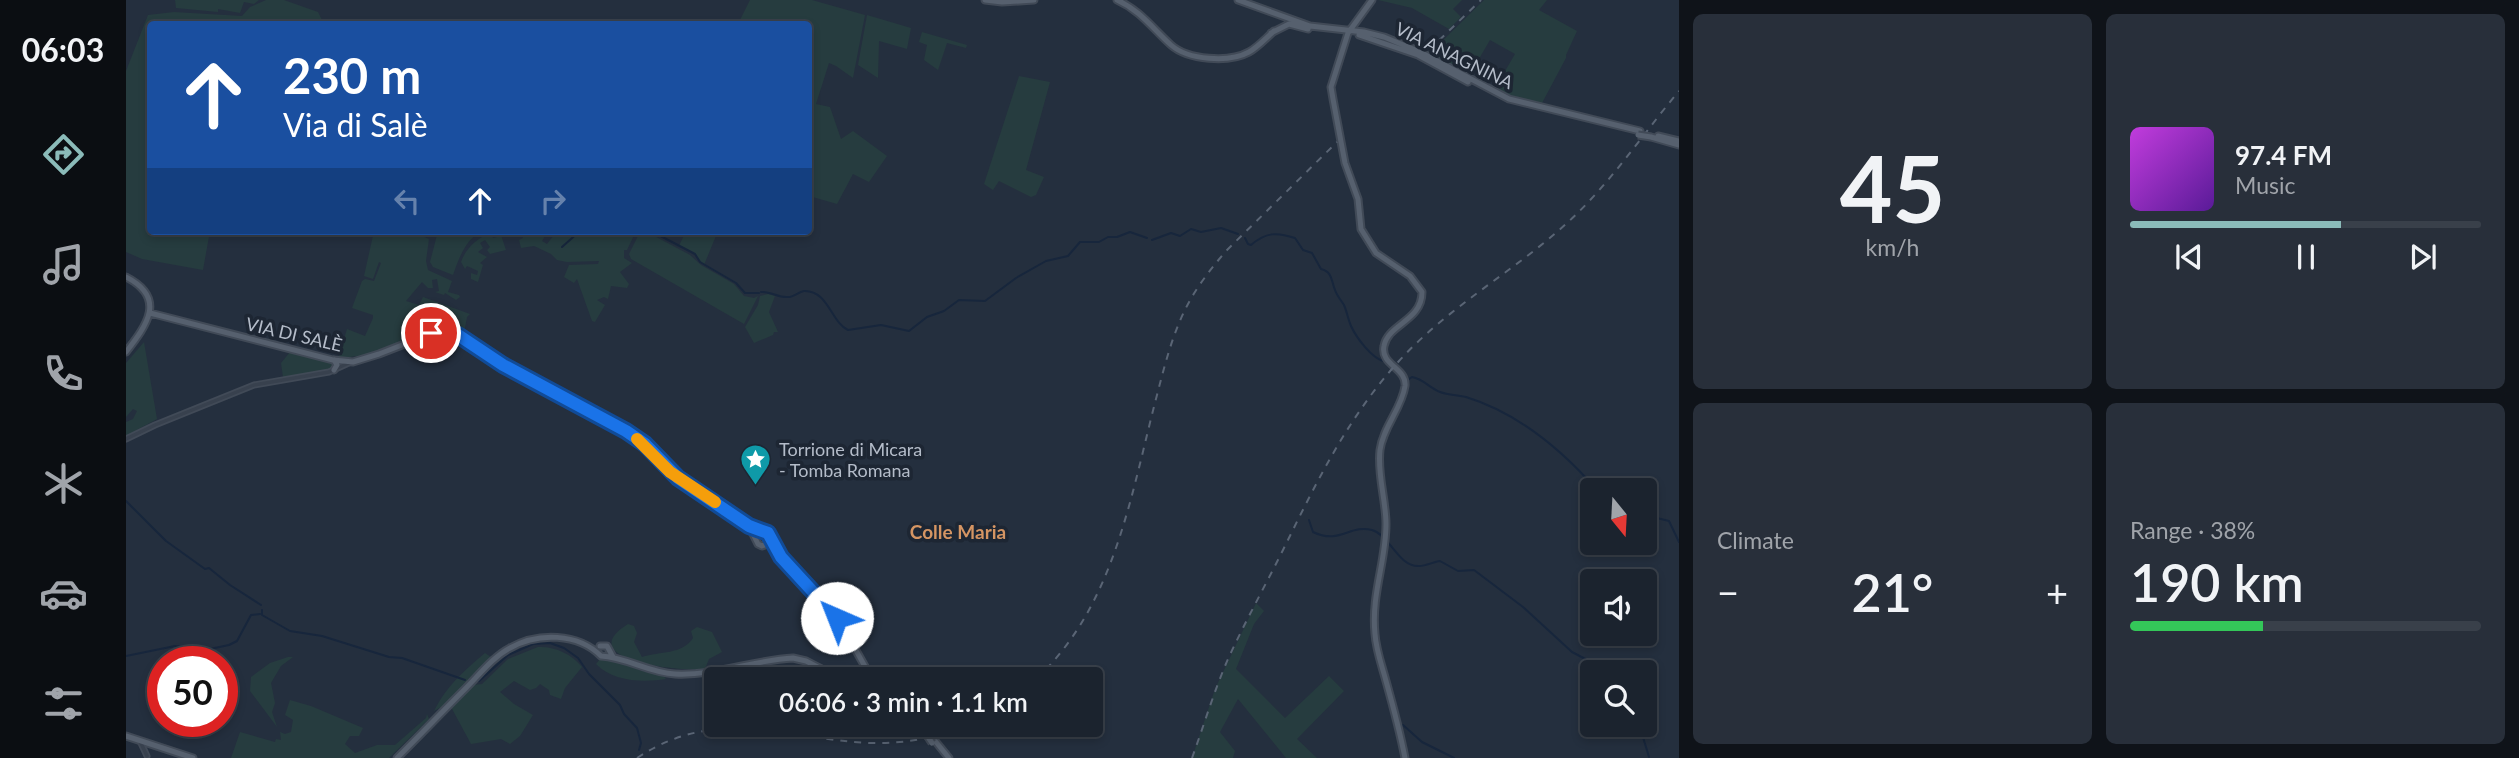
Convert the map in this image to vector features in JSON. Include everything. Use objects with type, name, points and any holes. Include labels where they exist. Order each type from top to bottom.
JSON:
[{"type":"main road","points":[[985,0],[1034,0]]},
{"type":"main road","name":"VIA ANAGNINA","points":[[1117,0],[1141,13],[1175,48],[1191,55],[1221,57],[1240,56],[1254,49],[1284,19],[1259,7]]},
{"type":"main road","name":"VIA ANAGNINA","points":[[1238,0],[1310,26],[1376,35],[1407,46],[1509,99],[1679,143]]},
{"type":"main road","points":[[1372,0],[1349,32],[1331,87],[1346,166],[1358,199],[1360,227],[1376,253],[1410,276],[1422,293],[1418,310],[1384,346],[1386,359],[1403,375],[1405,387],[1384,435],[1380,452],[1386,504],[1385,541],[1376,585],[1375,637],[1405,758]]},
{"type":"main road","name":"VIA ANAGNINA","points":[[1271,33],[1291,24],[1321,32],[1349,32]]},
{"type":"main road","points":[[126,276],[137,280],[149,292],[152,302],[147,325],[126,352]]},
{"type":"main road","name":"VIA DI SALÈ","points":[[151,313],[334,360],[353,362],[433,333],[449,332],[458,335],[503,365],[626,431],[645,444],[678,478],[749,526],[763,532]]},
{"type":"main road","points":[[334,360],[337,365],[334,370]]},
{"type":"main road","points":[[749,526],[756,541],[765,546],[770,539]]},
{"type":"main road","points":[[756,541],[757,535],[768,533],[781,557],[840,622],[865,667]]},
{"type":"main road","points":[[397,758],[491,662],[513,646],[531,639],[554,637],[597,649],[606,645],[613,657]]},
{"type":"main road","points":[[597,649],[600,656],[613,657],[657,672],[681,674],[704,671]]},
{"type":"main road","points":[[605,656],[609,650]]},
{"type":"main road","points":[[731,667],[795,658],[818,667]]},
{"type":"main road","points":[[126,736],[193,758]]},
{"type":"main road","points":[[930,737],[947,758]]},
{"type":"street","points":[[126,439],[254,385],[334,370],[353,362]]},
{"type":"street","points":[[139,740],[146,755],[153,747]]},
{"type":"green space","points":[[175,0],[259,0],[254,4],[244,2],[240,13],[218,9],[218,12],[176,8]]},
{"type":"green space","points":[[266,0],[284,0],[318,12],[322,21],[147,21],[147,235],[209,235],[203,270],[142,259],[126,252],[126,71],[148,15],[174,12],[242,16],[250,7]]},
{"type":"green space","points":[[750,0],[812,0],[865,15],[853,78],[829,63],[816,104],[830,107],[841,139],[853,131],[887,156],[869,182],[853,174],[837,204],[812,197],[812,21],[740,21]]},
{"type":"green space","points":[[1378,0],[1462,0],[1453,9],[1461,17],[1449,29],[1412,8]]},
{"type":"green space","points":[[1484,0],[1547,0],[1539,10],[1577,31],[1541,105],[1494,90],[1515,54],[1490,40],[1469,76],[1429,54]]},
{"type":"green space","points":[[867,15],[911,28],[907,49],[879,41],[878,78],[858,65]]},
{"type":"green space","points":[[922,32],[967,45],[966,48],[947,43],[938,70],[924,60],[927,45],[919,42]]},
{"type":"green space","points":[[1019,76],[1050,82],[1026,170],[1044,177],[1036,195],[1031,197],[999,181],[993,190],[984,184]]},
{"type":"green space","points":[[373,235],[420,235],[429,239],[426,261],[428,270],[452,281],[448,292],[460,297],[456,300],[445,293],[435,292],[439,291],[437,279],[432,280],[433,288],[428,288],[422,282],[406,301],[419,305],[423,297],[470,314],[464,333],[426,329],[425,333],[375,352],[357,358],[338,359],[347,329],[365,336],[373,315],[352,308],[362,281],[374,281],[381,263],[379,262],[373,279],[364,276]]},
{"type":"green space","points":[[437,235],[475,235],[460,256],[453,275],[433,267],[430,262]]},
{"type":"green space","points":[[487,235],[501,235],[506,250],[490,254],[487,250],[490,247],[485,240],[480,243],[483,248],[478,252],[487,257],[480,263],[483,265],[478,282],[471,279],[471,273],[477,275],[478,271],[467,266],[465,269],[461,262],[466,252]]},
{"type":"green space","points":[[521,235],[544,235],[542,241],[547,244],[554,235],[634,235],[627,250],[624,250],[624,258],[632,263],[620,272],[629,284],[627,288],[611,286],[608,299],[604,297],[597,300],[605,305],[595,322],[592,321],[577,279],[574,283],[564,277],[569,265],[598,264],[599,261],[557,260],[534,246],[521,248],[519,240],[523,238]]},
{"type":"green space","points":[[638,235],[652,235],[690,255],[701,265],[734,284],[744,296],[758,296],[744,324],[631,259],[629,254]]},
{"type":"green space","points":[[684,235],[716,235],[704,265],[694,254],[679,246]]},
{"type":"green space","points":[[760,296],[775,296],[769,312],[778,332],[754,343],[745,327],[758,305]]},
{"type":"green space","points":[[144,342],[157,419],[126,436],[126,422],[133,419],[137,411],[133,409],[126,417],[126,363]]},
{"type":"green space","points":[[290,352],[335,364],[332,369],[326,371],[283,377],[281,363]]},
{"type":"green space","points":[[1256,603],[1264,611],[1254,624],[1236,669],[1285,718],[1329,676],[1344,691],[1297,739],[1317,758],[1286,758],[1238,699],[1220,732],[1235,751],[1233,758],[1192,758],[1215,689]]},
{"type":"green space","points":[[628,624],[634,626],[637,633],[634,642],[642,657],[683,647],[693,638],[691,631],[697,627],[712,632],[722,652],[709,659],[704,669],[655,666],[621,655],[612,647],[614,636]]},
{"type":"green space","points":[[538,647],[562,652],[582,667],[565,688],[561,699],[550,695],[549,690],[540,684],[530,690],[514,681],[500,692],[533,715],[520,736],[510,744],[501,739],[471,744],[451,707],[473,685],[482,684],[508,659]]},
{"type":"green space","points":[[485,653],[491,657],[445,705],[434,711],[450,686]]},
{"type":"green space","points":[[293,657],[281,666],[271,683],[275,703],[272,712],[277,727],[250,691],[251,677],[270,663]]},
{"type":"green space","points":[[600,659],[610,659],[639,670],[663,675],[666,679],[640,681],[621,678],[596,664]]},
{"type":"green space","points":[[290,700],[363,728],[359,736],[350,736],[345,744],[355,753],[377,745],[395,745],[426,718],[427,714],[429,719],[389,758],[231,758],[240,732],[275,742],[276,739],[281,740],[280,732],[291,732],[293,720],[285,715]]},
{"type":"waterway","points":[[1152,240],[1171,233],[1180,236],[1191,229],[1201,232],[1221,228],[1238,234]]},
{"type":"waterway","points":[[761,292],[784,297],[804,291],[812,292],[824,301],[848,330],[881,325],[909,331],[927,317],[944,311],[959,300],[985,301],[1016,278],[1046,261],[1068,256],[1080,242],[1099,242],[1130,232],[1147,238]]},
{"type":"waterway","points":[[562,247],[576,235]]},
{"type":"waterway","points":[[659,235],[695,254],[700,262],[736,283],[745,293],[759,293]]},
{"type":"waterway","points":[[1245,238],[1251,245],[1267,235],[1289,236],[1295,238],[1303,250],[1312,253],[1321,269],[1330,275],[1357,336],[1370,352],[1384,361]]},
{"type":"waterway","points":[[1406,377],[1420,380],[1440,392],[1485,404],[1521,423],[1554,447],[1585,478]]},
{"type":"waterway","points":[[126,501],[166,541],[261,605]]},
{"type":"waterway","points":[[1657,518],[1669,521],[1679,542]]},
{"type":"waterway","points":[[1309,520],[1313,532],[1322,535],[1372,530],[1384,538],[1405,562],[1412,565],[1422,566],[1440,561],[1458,571],[1474,570],[1523,607],[1572,652],[1587,660]]},
{"type":"waterway","points":[[262,610],[262,615],[290,631],[322,636],[389,657],[402,658],[465,680]]},
{"type":"waterway","points":[[126,656],[175,646],[205,650],[229,645],[237,641],[251,615],[260,614]]},
{"type":"waterway","points":[[479,681],[508,655],[533,644],[550,643],[564,648],[578,658],[637,728],[641,743],[639,750]]},
{"type":"waterway","points":[[1403,725],[1422,742],[1454,758]]},
{"type":"waterway","points":[[1643,737],[1649,757]]},
{"type":"railway","points":[[1429,50],[1481,0]]},
{"type":"railway","points":[[1192,758],[1228,659],[1321,476],[1364,405],[1399,361],[1438,324],[1546,241],[1582,209],[1679,91]]},
{"type":"railway","points":[[1047,667],[1063,650],[1085,618],[1102,583],[1128,509],[1170,348],[1192,297],[1225,252],[1337,142]]},
{"type":"railway","points":[[637,758],[666,742],[704,732]]},
{"type":"railway","points":[[817,737],[870,743],[928,737]]},
{"type":"slow traffic","points":[[637,439],[649,448],[670,472],[715,502]]},
{"type":"place","name":"Torrione di Micara - Tomba Romana","points":[[756,487]]},
{"type":"district","name":"Colle Maria","points":[[958,532]]},
{"type":"route","points":[[431,333],[458,335],[496,360],[623,429],[650,449],[678,478],[749,526],[768,533],[781,557],[837,618]]}]
